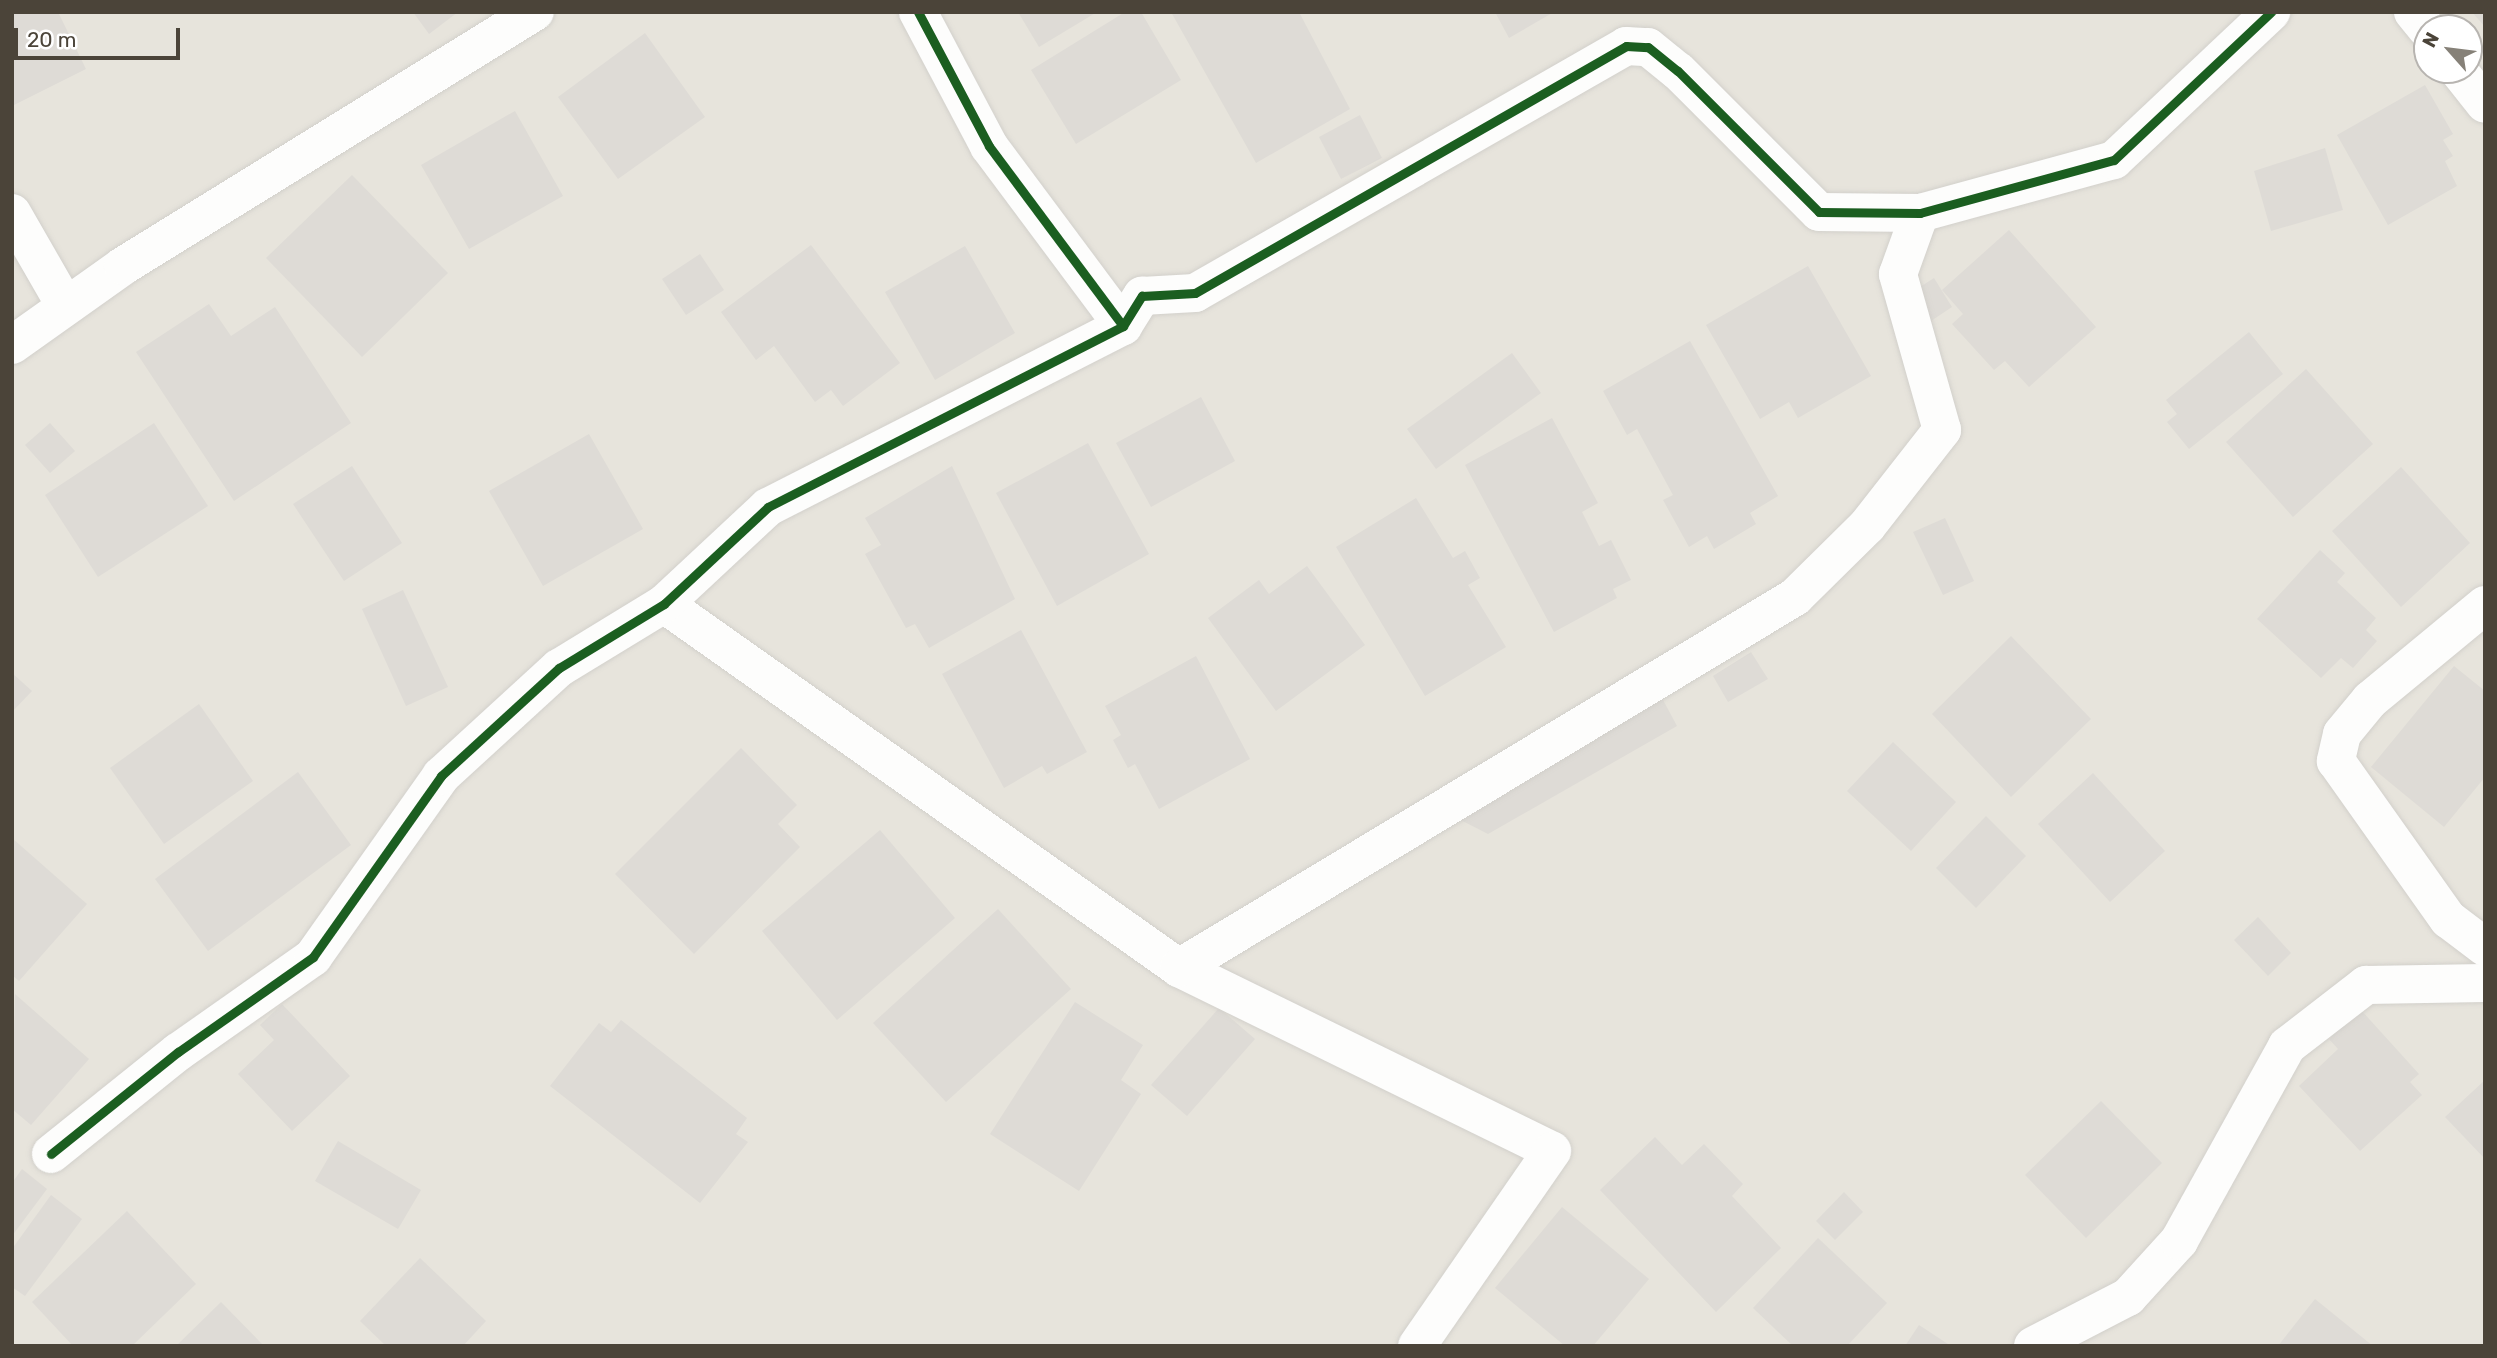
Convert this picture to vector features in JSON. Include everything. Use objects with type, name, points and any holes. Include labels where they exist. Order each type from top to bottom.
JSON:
[{"type":"street","points":[[12,345],[65,305],[535,12]]},
{"type":"street","points":[[918,12],[989,146],[1123,326]]},
{"type":"street","points":[[51,1154],[178,1052],[313,957],[441,776],[559,668],[664,604],[768,507],[1123,326],[1142,296],[1195,293],[1626,46],[1648,47],[1678,71],[1819,212],[1920,213],[2114,160],[2271,12]]},
{"type":"street","points":[[2469,84],[2485,104]]},
{"type":"street","points":[[12,213],[65,305]]},
{"type":"street","points":[[1178,968],[1795,597],[1867,526],[1942,430],[1898,274],[1920,213]]},
{"type":"street","points":[[664,604],[1178,968],[1552,1151],[1417,1346]]},
{"type":"street","points":[[2485,605],[2370,700],[2342,734],[2336,761],[2448,919],[2485,947]]},
{"type":"street","points":[[2033,1346],[2128,1297],[2179,1241],[2287,1046],[2366,985],[2485,983]]},
{"type":"shaded area","points":[[12,12],[2485,12],[2485,1346],[12,1346]]},
{"type":"building","points":[[12,12],[58,12],[86,69],[12,106]]},
{"type":"building","points":[[413,12],[458,12],[429,34]]},
{"type":"building","points":[[1018,12],[1097,12],[1039,47]]},
{"type":"building","points":[[1125,12],[1141,12],[1181,80],[1076,144],[1031,70]]},
{"type":"building","points":[[1171,12],[1299,12],[1350,109],[1256,163]]},
{"type":"building","points":[[1495,12],[1554,12],[1509,38]]},
{"type":"building","points":[[2472,12],[2485,12],[2485,27],[2483,14]]},
{"type":"building","points":[[645,33],[705,117],[618,179],[558,97]]},
{"type":"building","points":[[2425,85],[2453,134],[2443,140],[2453,156],[2445,161],[2457,186],[2388,225],[2337,135]]},
{"type":"building","points":[[515,111],[563,196],[469,249],[421,165]]},
{"type":"building","points":[[1360,115],[1382,158],[1341,179],[1319,137]]},
{"type":"building","points":[[2325,148],[2343,210],[2271,231],[2254,171]]},
{"type":"building","points":[[352,175],[448,273],[362,357],[266,258]]},
{"type":"building","points":[[2009,230],[2096,327],[2029,387],[2005,361],[1994,370],[1952,324],[1963,314],[1942,290]]},
{"type":"building","points":[[811,245],[900,363],[843,406],[831,390],[815,402],[774,346],[756,360],[721,312]]},
{"type":"building","points":[[965,246],[1015,333],[935,380],[885,292]]},
{"type":"building","points":[[700,254],[724,290],[686,315],[662,279]]},
{"type":"building","points":[[1808,266],[1871,376],[1798,418],[1789,402],[1760,419],[1706,325]]},
{"type":"building","points":[[1934,278],[1952,307],[1928,323],[1909,294]]},
{"type":"building","points":[[209,304],[231,336],[275,307],[351,423],[234,501],[136,352]]},
{"type":"building","points":[[2249,332],[2283,374],[2189,449],[2167,422],[2177,414],[2166,400]]},
{"type":"building","points":[[1690,341],[1778,496],[1750,513],[1756,524],[1714,549],[1707,536],[1689,547],[1663,500],[1673,495],[1637,429],[1627,435],[1603,391]]},
{"type":"building","points":[[1512,353],[1541,393],[1436,469],[1407,429]]},
{"type":"building","points":[[2306,369],[2373,444],[2293,517],[2226,442]]},
{"type":"building","points":[[1201,397],[1235,461],[1151,507],[1116,443]]},
{"type":"building","points":[[1552,418],[1598,503],[1582,512],[1599,546],[1611,540],[1631,580],[1613,589],[1617,598],[1554,632],[1465,465]]},
{"type":"building","points":[[50,423],[75,451],[50,473],[25,445]]},
{"type":"building","points":[[154,423],[208,506],[98,577],[45,495]]},
{"type":"building","points":[[589,434],[643,529],[543,586],[489,491]]},
{"type":"building","points":[[1088,443],[1149,554],[1057,606],[996,493]]},
{"type":"building","points":[[352,466],[402,543],[344,581],[293,504]]},
{"type":"building","points":[[952,466],[1015,599],[929,648],[915,624],[906,628],[865,554],[881,545],[865,518]]},
{"type":"building","points":[[2401,467],[2470,543],[2401,607],[2332,531]]},
{"type":"building","points":[[1416,498],[1453,558],[1465,551],[1480,578],[1468,585],[1506,647],[1425,696],[1336,547]]},
{"type":"building","points":[[1945,518],[1974,581],[1943,595],[1913,532]]},
{"type":"building","points":[[2320,550],[2345,573],[2337,582],[2376,618],[2366,630],[2377,641],[2353,668],[2341,658],[2321,678],[2257,619]]},
{"type":"building","points":[[1307,566],[1365,645],[1276,711],[1208,618],[1259,580],[1269,594]]},
{"type":"building","points":[[403,590],[448,687],[406,706],[362,609]]},
{"type":"building","points":[[1021,630],[1087,752],[1047,774],[1042,766],[1004,788],[942,674]]},
{"type":"building","points":[[2011,636],[2091,719],[2011,797],[1932,714]]},
{"type":"building","points":[[1751,652],[1768,679],[1728,702],[1713,676]]},
{"type":"building","points":[[1196,656],[1250,759],[1159,809],[1135,764],[1128,768],[1113,740],[1121,735],[1105,706]]},
{"type":"building","points":[[2454,666],[2485,691],[2485,777],[2444,827],[2371,767]]},
{"type":"building","points":[[12,673],[32,691],[12,712]]},
{"type":"building","points":[[1662,698],[1677,726],[1488,834],[1447,813]]},
{"type":"building","points":[[199,704],[253,781],[164,844],[110,768]]},
{"type":"building","points":[[1893,742],[1956,802],[1911,851],[1847,791]]},
{"type":"building","points":[[741,748],[797,805],[778,824],[800,847],[694,954],[615,874]]},
{"type":"building","points":[[298,772],[351,845],[208,951],[155,879]]},
{"type":"building","points":[[2093,773],[2165,851],[2110,902],[2038,824]]},
{"type":"building","points":[[1986,816],[2026,856],[1976,908],[1936,868]]},
{"type":"building","points":[[880,830],[955,918],[837,1020],[762,931]]},
{"type":"building","points":[[12,838],[87,904],[19,981],[12,975]]},
{"type":"building","points":[[998,909],[1071,989],[946,1102],[873,1023]]},
{"type":"building","points":[[2258,917],[2291,953],[2268,976],[2234,940]]},
{"type":"building","points":[[15,994],[89,1059],[31,1125],[12,1109]]},
{"type":"building","points":[[1075,1002],[1143,1045],[1121,1080],[1141,1094],[1079,1191],[990,1134]]},
{"type":"building","points":[[282,1004],[350,1076],[292,1131],[238,1074],[274,1040],[260,1025]]},
{"type":"building","points":[[1219,1008],[1255,1039],[1187,1116],[1151,1085]]},
{"type":"building","points":[[2361,1010],[2419,1074],[2410,1082],[2422,1095],[2360,1151],[2299,1086],[2338,1049],[2329,1039]]},
{"type":"building","points":[[621,1020],[747,1118],[736,1134],[748,1142],[700,1203],[550,1086],[599,1023],[611,1032]]},
{"type":"building","points":[[2485,1080],[2485,1159],[2445,1117]]},
{"type":"building","points":[[2101,1101],[2162,1163],[2086,1238],[2025,1175]]},
{"type":"building","points":[[1655,1137],[1682,1165],[1704,1144],[1743,1184],[1732,1196],[1781,1248],[1716,1312],[1600,1190]]},
{"type":"building","points":[[338,1141],[421,1190],[398,1229],[315,1181]]},
{"type":"building","points":[[22,1169],[47,1189],[12,1236],[12,1183]]},
{"type":"building","points":[[1844,1192],[1863,1212],[1835,1240],[1816,1221]]},
{"type":"building","points":[[51,1195],[82,1219],[25,1296],[12,1287],[12,1249]]},
{"type":"building","points":[[1562,1207],[1649,1279],[1593,1346],[1565,1346],[1495,1288]]},
{"type":"building","points":[[127,1211],[196,1284],[132,1346],[73,1346],[32,1302]]},
{"type":"building","points":[[1818,1238],[1887,1303],[1847,1346],[1793,1346],[1753,1308]]},
{"type":"building","points":[[420,1258],[486,1321],[463,1346],[386,1346],[360,1321]]},
{"type":"building","points":[[2315,1299],[2373,1346],[2278,1346]]},
{"type":"building","points":[[221,1302],[264,1346],[176,1346]]},
{"type":"building","points":[[1919,1325],[1951,1346],[1905,1346]]},
{"type":"cycle path","points":[[51,1154],[178,1052],[313,957],[441,776],[559,668],[664,604],[768,507],[1123,326],[989,146],[918,12]]},
{"type":"cycle path","points":[[1123,326],[1142,296],[1195,293],[1626,46],[1648,47],[1678,71],[1819,212],[1920,213],[2114,160],[2271,12]]}]
